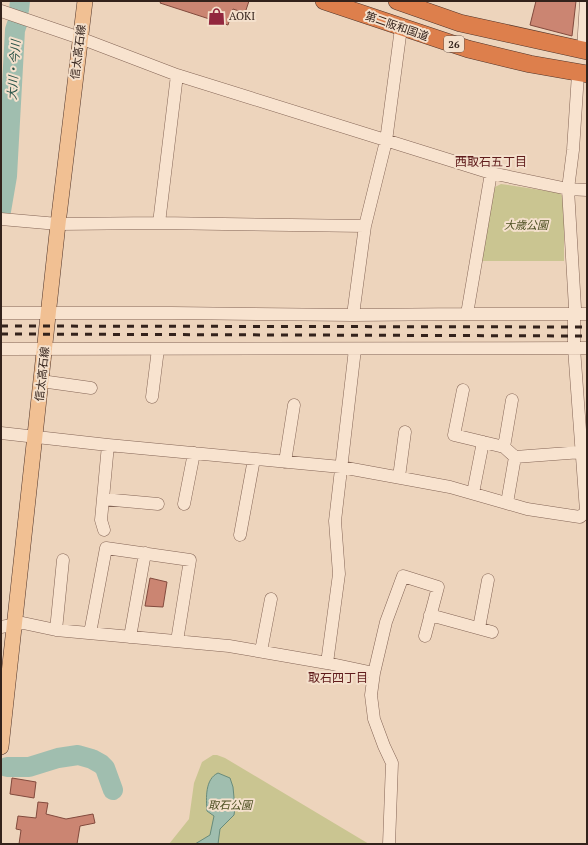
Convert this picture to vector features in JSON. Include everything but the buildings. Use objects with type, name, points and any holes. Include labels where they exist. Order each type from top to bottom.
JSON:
[{"type":"highway","name":"第二阪和国道","points":[[324,1],[401,28],[468,49],[530,64],[582,74]]},
{"type":"highway","name":"26","points":[[397,1],[460,23],[585,51]]},
{"type":"main road","name":"信太高石線","points":[[1,747],[8,626],[35,438],[84,1]]},
{"type":"street","points":[[585,51],[586,1]]},
{"type":"street","points":[[1,11],[80,38],[177,75],[491,174],[568,189],[587,190]]},
{"type":"street","points":[[353,315],[365,226],[386,141],[401,28]]},
{"type":"street","points":[[1,433],[35,438],[341,467],[450,487],[527,509],[580,517],[586,511],[574,348],[575,308],[568,189],[582,74]]},
{"type":"street","points":[[159,223],[177,75]]},
{"type":"street","points":[[467,314],[491,174]]},
{"type":"street","points":[[3,220],[58,224],[159,223],[365,226]]},
{"type":"street","points":[[1,314],[587,314]]},
{"type":"street","points":[[1,349],[587,348]]},
{"type":"street","points":[[152,398],[158,349]]},
{"type":"street","points":[[327,663],[339,574],[335,521],[355,349]]},
{"type":"street","points":[[41,380],[91,388]]},
{"type":"street","points":[[463,390],[454,435],[504,447],[515,457],[582,452]]},
{"type":"street","points":[[504,447],[512,400]]},
{"type":"street","points":[[286,462],[294,405]]},
{"type":"street","points":[[399,477],[405,432]]},
{"type":"street","points":[[473,493],[483,442]]},
{"type":"street","points":[[104,530],[101,520],[108,445]]},
{"type":"street","points":[[184,504],[194,453]]},
{"type":"street","points":[[507,503],[515,457]]},
{"type":"street","points":[[240,536],[254,459]]},
{"type":"street","points":[[103,499],[158,504]]},
{"type":"street","points":[[90,633],[106,548],[190,560],[177,641]]},
{"type":"street","points":[[130,637],[145,553]]},
{"type":"street","points":[[56,630],[63,560]]},
{"type":"street","points":[[388,844],[392,762],[384,746],[374,719],[371,695],[374,673],[386,622],[403,576],[438,587],[425,636]]},
{"type":"street","points":[[479,628],[488,580]]},
{"type":"street","points":[[261,651],[271,599]]},
{"type":"street","points":[[430,615],[492,632]]},
{"type":"street","points":[[8,626],[24,623],[56,630],[229,646],[327,663],[374,673]]},
{"type":"green space","name":"大歳公園","points":[[501,184],[560,193],[564,199],[564,261],[481,261],[495,187]]},
{"type":"green space","name":"取石公園","points":[[213,755],[225,758],[369,844],[169,844],[189,819],[194,783],[202,762]]},
{"type":"shaded area","points":[[218,773],[230,778],[233,787],[235,808],[234,815],[220,829],[218,844],[195,844],[210,835],[214,816],[207,811],[207,789],[211,780]]},
{"type":"waterway","name":"大川・今川","points":[[19,10],[20,1]]},
{"type":"waterway","name":"大川・今川","points":[[1,211],[7,176],[15,30],[17,24]]},
{"type":"waterway","name":"大川・今川","points":[[7,767],[29,767],[58,758],[78,755],[92,759],[101,764],[105,768],[113,790]]},
{"type":"railway","points":[[1,326],[587,327]]},
{"type":"railway","points":[[1,334],[587,336]]},
{"type":"place","name":"AOKI","points":[[216,16]]},
{"type":"district","name":"西取石五丁目","points":[[491,162]]},
{"type":"district","name":"取石四丁目","points":[[338,678]]}]
